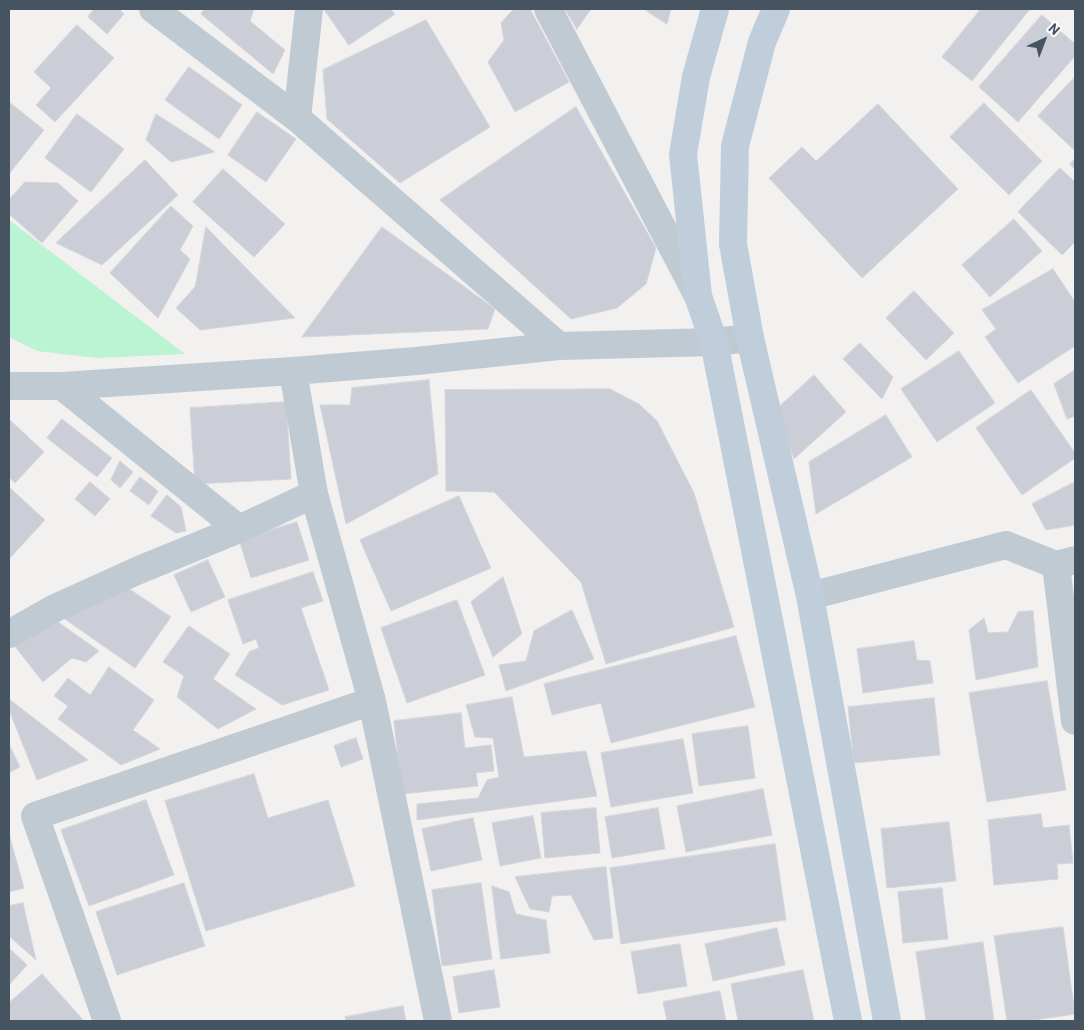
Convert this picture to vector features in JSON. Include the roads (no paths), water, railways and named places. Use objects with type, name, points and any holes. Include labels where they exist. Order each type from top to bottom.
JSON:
[{"type":"main road","points":[[715,9],[696,77],[683,154],[698,296],[714,342],[848,1021]]},
{"type":"main road","points":[[776,9],[762,42],[735,146],[733,244],[750,338],[810,596],[887,1021]]},
{"type":"street","points":[[153,9],[297,118],[559,346]]},
{"type":"street","points":[[297,118],[309,9]]},
{"type":"street","points":[[548,9],[698,296]]},
{"type":"street","points":[[9,386],[62,386],[293,371],[416,361],[559,346],[714,342],[750,338]]},
{"type":"street","points":[[293,371],[314,494],[372,701],[438,1021]]},
{"type":"street","points":[[62,386],[239,529]]},
{"type":"street","points":[[9,634],[55,608],[139,570],[239,529],[314,494]]},
{"type":"street","points":[[810,596],[1006,545],[1066,562],[1075,721]]},
{"type":"street","points":[[107,1021],[36,816],[372,701]]}]
